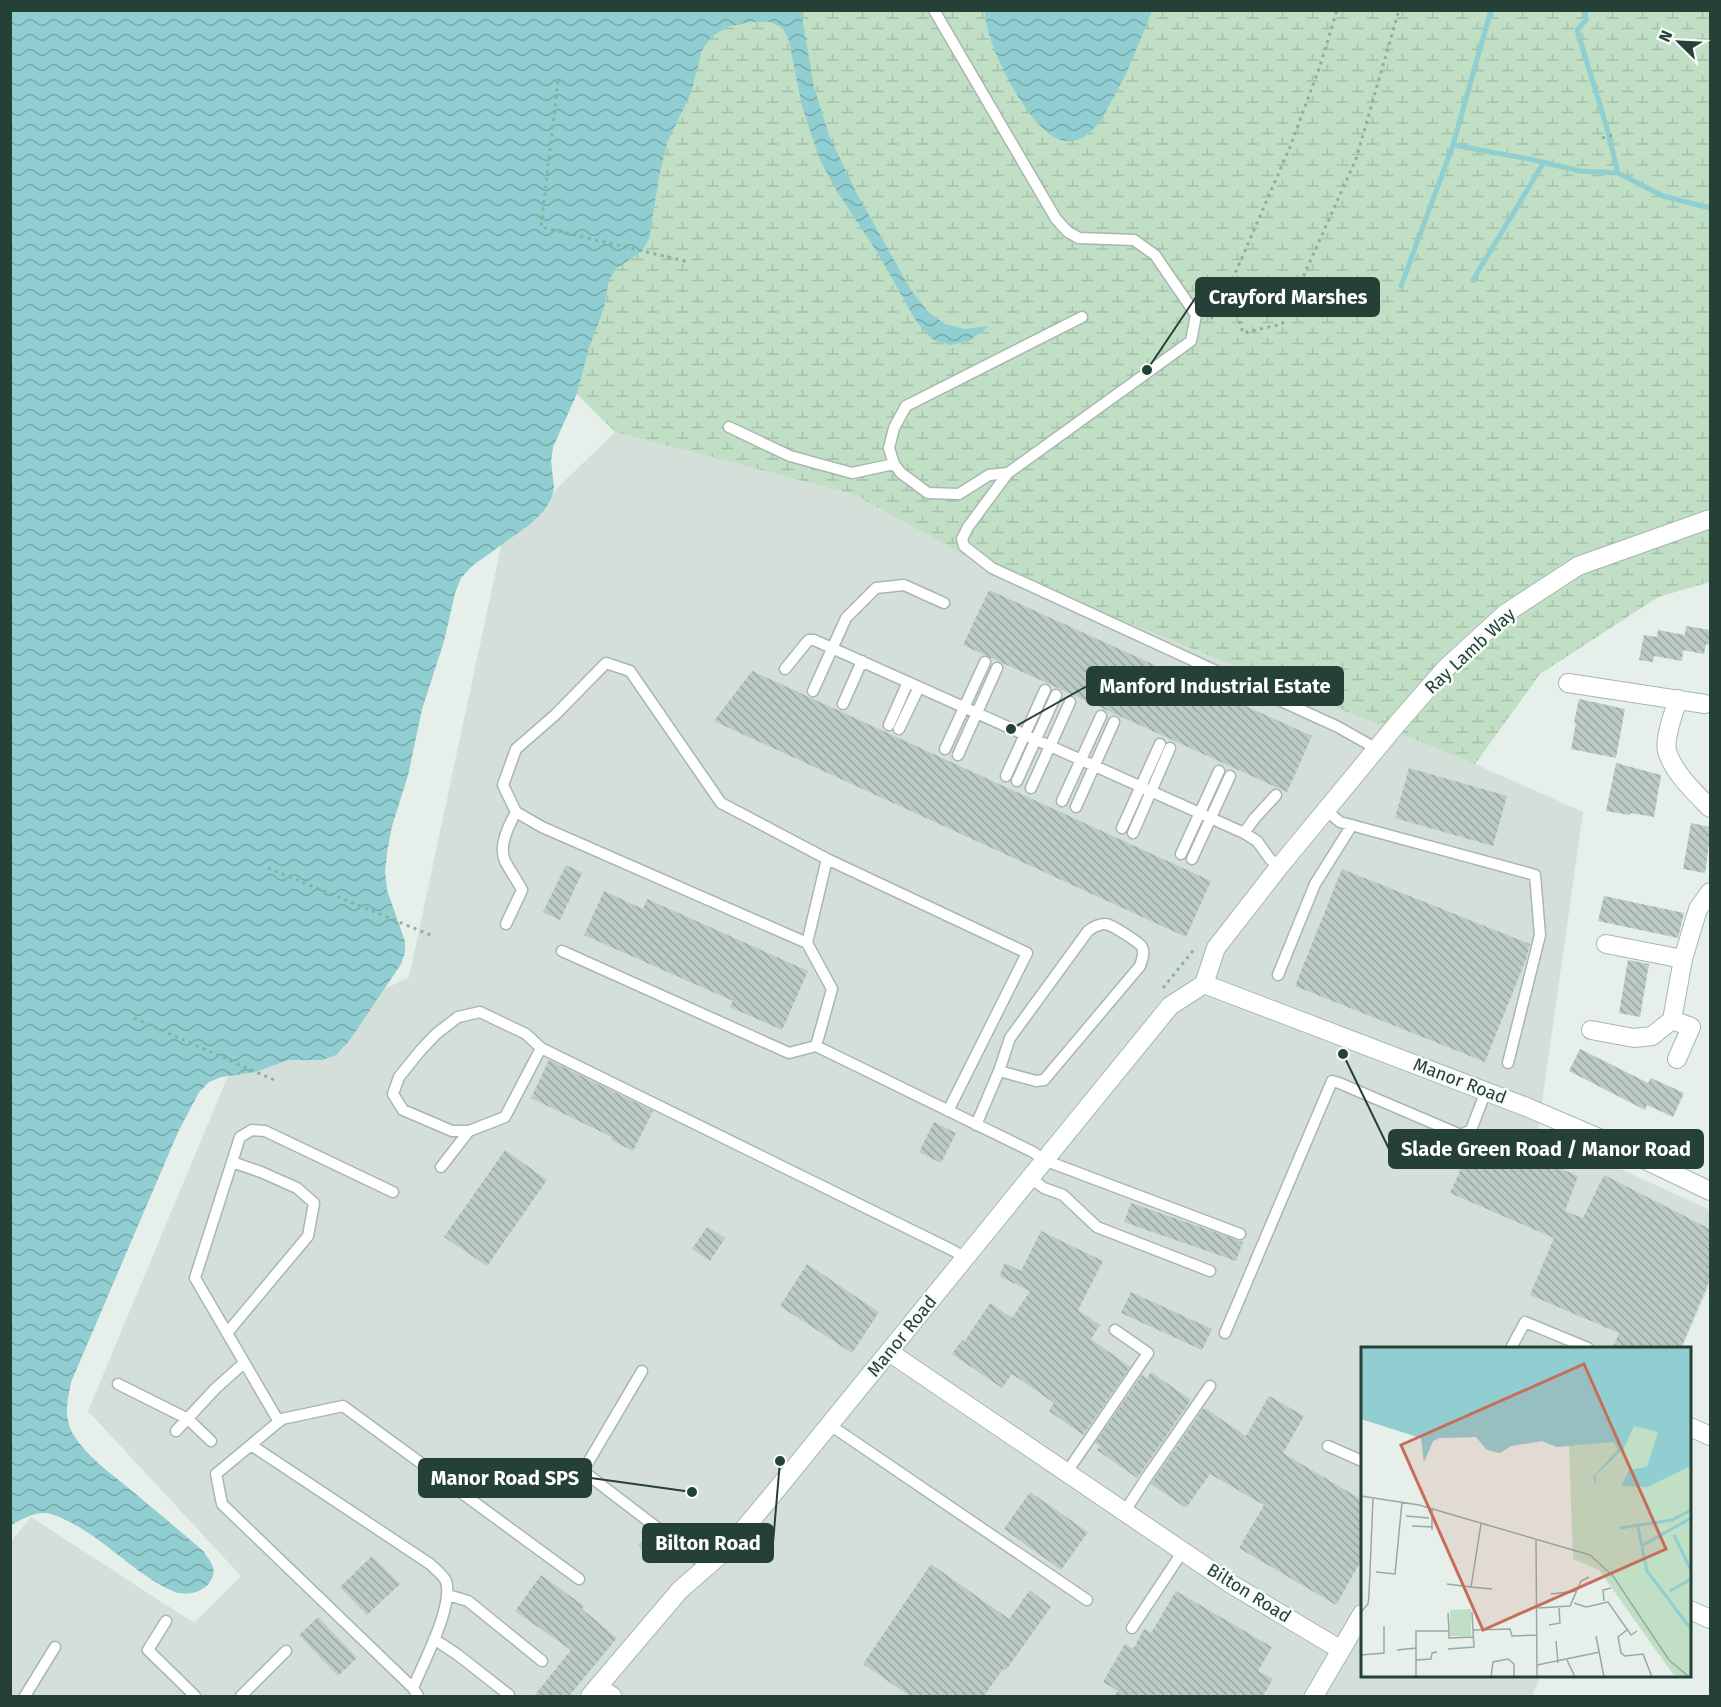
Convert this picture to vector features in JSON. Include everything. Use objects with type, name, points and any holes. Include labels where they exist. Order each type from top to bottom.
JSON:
[{"type":"street","name":"Ray Lamb Way","points":[[1377,749],[1445,669],[1506,613],[1578,566],[1710,519]]},
{"type":"street","points":[[1568,683],[1705,704]]},
{"type":"street","points":[[1678,699],[1666,750],[1678,772],[1710,808]]},
{"type":"street","points":[[1204,984],[1216,948],[1377,749]]},
{"type":"street","points":[[1591,1030],[1634,1038],[1652,1036],[1672,1020],[1683,959],[1698,909],[1710,892]]},
{"type":"street","points":[[1606,944],[1683,959]]},
{"type":"street","name":"Manor Road","points":[[600,1693],[680,1590],[727,1549],[830,1425],[964,1257],[1170,1006],[1204,984],[1486,1091],[1599,1138],[1710,1191]]},
{"type":"street","points":[[1672,1020],[1691,1027],[1677,1059]]},
{"type":"street","name":"Bilton Road","points":[[889,1352],[1231,1584],[1341,1650]]},
{"type":"street","points":[[1691,1428],[1710,1436]]},
{"type":"street","points":[[1691,1611],[1710,1619]]},
{"type":"street","points":[[1314,1696],[1361,1616]]},
{"type":"lane","points":[[934,10],[1056,219],[1079,238],[1134,240],[1155,255],[1196,315],[1191,341],[1008,473],[968,527],[962,539],[964,546],[992,568],[1338,727],[1377,749]]},
{"type":"lane","points":[[1008,473],[989,475],[959,494],[928,493],[901,473],[894,464],[889,448],[894,428],[906,406],[1082,317]]},
{"type":"lane","points":[[729,427],[790,456],[852,473],[894,464]]},
{"type":"lane","points":[[813,691],[846,618],[876,588],[904,585],[944,603]]},
{"type":"lane","points":[[785,669],[809,640],[814,640],[1244,833],[1257,841],[1270,859],[1280,867]]},
{"type":"lane","points":[[843,704],[861,661]]},
{"type":"lane","points":[[945,749],[985,662]]},
{"type":"lane","points":[[816,1046],[832,989],[807,943],[542,827],[516,812],[502,785],[516,749],[555,715],[606,663],[630,670],[722,802],[827,859],[1027,953],[948,1111]]},
{"type":"lane","points":[[958,755],[997,668]]},
{"type":"lane","points":[[908,682],[894,727],[919,687]]},
{"type":"lane","points":[[1006,776],[1045,690]]},
{"type":"lane","points":[[1017,781],[1056,695]]},
{"type":"lane","points":[[1031,788],[1070,702]]},
{"type":"lane","points":[[1062,801],[1101,716]]},
{"type":"lane","points":[[1076,807],[1114,722]]},
{"type":"lane","points":[[1133,833],[1146,789],[1165,746]]},
{"type":"lane","points":[[1181,854],[1219,771]]},
{"type":"lane","points":[[1192,859],[1230,777]]},
{"type":"lane","points":[[1122,828],[1146,789]]},
{"type":"lane","points":[[1244,833],[1276,795]]},
{"type":"lane","points":[[1327,811],[1340,822],[1535,875],[1540,935],[1508,1064]]},
{"type":"lane","points":[[506,924],[522,890],[504,859],[504,836],[516,812]]},
{"type":"lane","points":[[1278,975],[1315,884],[1352,825]]},
{"type":"lane","points":[[807,943],[827,859]]},
{"type":"lane","points":[[976,1125],[1010,1038],[1088,931],[1096,926],[1107,924],[1137,941],[1144,955],[1140,966],[1044,1080],[1036,1081],[999,1071]]},
{"type":"lane","points":[[562,951],[789,1053],[816,1046],[1033,1152],[1044,1160],[1240,1234]]},
{"type":"lane","points":[[541,1048],[505,1117],[469,1131],[452,1131],[403,1110],[393,1094],[399,1077],[436,1034],[458,1017],[480,1012],[526,1034],[541,1048],[964,1257]]},
{"type":"lane","points":[[1225,1333],[1332,1081],[1461,1135],[1471,1130],[1486,1091]]},
{"type":"lane","points":[[279,1422],[195,1278],[240,1137],[252,1130],[265,1131],[393,1192]]},
{"type":"lane","points":[[441,1167],[469,1131]]},
{"type":"lane","points":[[227,1333],[308,1236],[314,1203],[297,1188],[232,1162]]},
{"type":"lane","points":[[1030,1178],[1044,1188],[1063,1196],[1096,1227],[1210,1271]]},
{"type":"lane","points":[[1512,1347],[1525,1322],[1586,1347]]},
{"type":"lane","points":[[1067,1472],[1148,1353],[1115,1330]]},
{"type":"lane","points":[[176,1431],[216,1388],[244,1363]]},
{"type":"lane","points":[[642,1371],[583,1471],[707,1566]]},
{"type":"lane","points":[[118,1384],[188,1419],[211,1441]]},
{"type":"lane","points":[[1125,1511],[1210,1386]]},
{"type":"lane","points":[[251,1445],[430,1564],[445,1579],[448,1595],[441,1622],[416,1692],[222,1504],[216,1474],[282,1419],[343,1406],[579,1579]]},
{"type":"lane","points":[[830,1425],[1087,1600]]},
{"type":"lane","points":[[1328,1446],[1361,1461]]},
{"type":"lane","points":[[1132,1628],[1184,1551]]},
{"type":"lane","points":[[448,1595],[468,1601],[542,1661]]},
{"type":"lane","points":[[166,1621],[148,1650],[195,1696]]},
{"type":"lane","points":[[434,1638],[509,1695]]},
{"type":"lane","points":[[25,1696],[55,1647]]},
{"type":"lane","points":[[241,1696],[286,1651]]},
{"type":"path","points":[[1213,317],[1290,147],[1320,66],[1337,10]]},
{"type":"path","points":[[1229,285],[1243,333],[1282,324],[1356,159],[1399,10]]},
{"type":"path","points":[[558,81],[541,227],[689,262]]},
{"type":"path","points":[[1602,138],[1616,134]]},
{"type":"path","points":[[268,868],[433,936]]},
{"type":"path","points":[[134,1017],[274,1080]]},
{"type":"shaded area","points":[[615,432],[853,494],[971,558],[1475,764],[1583,812],[1538,1131],[1710,1210],[1710,1284],[1682,1347],[1361,1347],[1361,1677],[1541,1677],[1532,1696],[11,1696],[11,1541],[31,1517],[194,1623],[241,1576],[88,1411],[233,1064],[409,977],[502,542]]},
{"type":"green space","points":[[415,11],[1710,11],[1710,582],[1658,597],[1540,674],[1475,764],[970,558],[853,494],[615,432],[577,394],[553,447],[551,461],[554,488],[551,500],[543,512],[529,525],[472,566],[461,578],[455,593],[444,641],[422,709],[408,775],[392,826],[387,852],[385,872],[387,890],[405,942],[401,964],[349,1041],[336,1055],[322,1060],[288,1060],[255,1072],[221,1077],[209,1082],[199,1092],[178,1132],[71,1382],[67,1417],[75,1437],[106,1470],[203,1551],[212,1565],[213,1576],[205,1587],[193,1593],[179,1593],[139,1571],[87,1532],[65,1519],[42,1513],[11,1525]]},
{"type":"water","points":[[11,10],[801,11],[814,87],[829,135],[856,192],[911,290],[928,312],[945,324],[964,329],[989,326],[969,341],[950,345],[932,339],[916,321],[879,255],[838,193],[820,160],[802,106],[789,41],[783,28],[770,22],[750,22],[727,27],[711,37],[702,50],[691,93],[667,143],[649,239],[642,251],[616,269],[609,280],[604,308],[589,348],[577,393],[553,447],[551,461],[554,488],[551,499],[543,512],[529,525],[472,566],[461,578],[455,593],[444,641],[422,709],[408,775],[392,826],[387,852],[385,872],[387,890],[405,942],[401,964],[349,1041],[336,1055],[322,1060],[288,1060],[255,1072],[221,1077],[209,1082],[199,1092],[178,1132],[71,1382],[67,1417],[75,1437],[106,1470],[203,1551],[210,1561],[214,1572],[211,1580],[201,1589],[188,1593],[179,1593],[158,1584],[87,1532],[65,1519],[42,1513],[11,1525]]},
{"type":"water","points":[[985,10],[1152,11],[1128,69],[1102,118],[1087,135],[1069,141],[1061,140],[1049,133],[1035,120],[1023,103],[1000,63],[992,43]]},
{"type":"building","points":[[989,590],[1312,736],[1287,792],[963,645]]},
{"type":"building","points":[[1686,626],[1710,630],[1710,645],[1706,644],[1704,654],[1683,650],[1682,661],[1654,656],[1653,662],[1639,660],[1644,635],[1657,637],[1658,630],[1685,635]]},
{"type":"building","points":[[752,671],[1211,881],[1186,937],[714,721]]},
{"type":"building","points":[[1579,699],[1625,709],[1616,758],[1571,749]]},
{"type":"building","points":[[1616,763],[1661,775],[1654,817],[1606,811]]},
{"type":"building","points":[[1409,768],[1507,796],[1493,846],[1395,818]]},
{"type":"building","points":[[1691,823],[1710,827],[1705,873],[1683,869]]},
{"type":"building","points":[[566,865],[582,873],[560,920],[543,912]]},
{"type":"building","points":[[1342,869],[1530,944],[1485,1062],[1295,986]]},
{"type":"building","points":[[604,891],[643,909],[647,899],[808,971],[782,1030],[730,1007],[733,1001],[584,935]]},
{"type":"building","points":[[1604,896],[1684,913],[1678,938],[1598,921]]},
{"type":"building","points":[[1628,960],[1649,964],[1640,1017],[1619,1013]]},
{"type":"building","points":[[1580,1049],[1648,1083],[1651,1078],[1684,1093],[1673,1117],[1647,1105],[1645,1110],[1569,1071]]},
{"type":"building","points":[[549,1060],[653,1111],[633,1151],[611,1140],[612,1137],[531,1098]]},
{"type":"building","points":[[934,1122],[956,1133],[941,1163],[919,1152]]},
{"type":"building","points":[[1478,1133],[1578,1176],[1565,1211],[1583,1218],[1604,1175],[1710,1229],[1710,1279],[1681,1347],[1613,1347],[1619,1333],[1530,1295],[1554,1238],[1450,1193]]},
{"type":"building","points":[[505,1150],[547,1180],[487,1266],[444,1237]]},
{"type":"building","points":[[1131,1203],[1243,1242],[1236,1261],[1124,1222]]},
{"type":"building","points":[[707,1227],[725,1238],[710,1261],[692,1249]]},
{"type":"building","points":[[1041,1231],[1103,1261],[1078,1310],[1100,1325],[1091,1339],[1130,1367],[1083,1435],[1049,1411],[1054,1403],[1012,1374],[1002,1388],[952,1354],[962,1340],[964,1342],[990,1303],[1012,1318],[1030,1291],[999,1276],[1005,1263],[1021,1271]]},
{"type":"building","points":[[807,1264],[879,1312],[852,1353],[780,1306]]},
{"type":"building","points":[[1131,1292],[1212,1329],[1202,1350],[1121,1313]]},
{"type":"building","points":[[1151,1372],[1191,1400],[1137,1478],[1097,1450],[1100,1446],[1095,1443],[1142,1375],[1147,1379]]},
{"type":"building","points":[[1269,1396],[1304,1416],[1283,1453],[1361,1499],[1361,1561],[1336,1605],[1239,1548],[1264,1505],[1210,1474],[1186,1508],[1151,1484],[1203,1409],[1246,1436]]},
{"type":"building","points":[[1030,1492],[1088,1532],[1061,1570],[1004,1529]]},
{"type":"building","points":[[655,1535],[670,1553],[649,1564],[638,1544]]},
{"type":"building","points":[[372,1556],[400,1584],[367,1615],[340,1587]]},
{"type":"building","points":[[931,1564],[1009,1619],[1030,1590],[1051,1607],[1006,1670],[1003,1669],[984,1696],[910,1696],[863,1664]]},
{"type":"building","points":[[541,1575],[584,1606],[582,1609],[617,1638],[569,1696],[534,1696],[571,1650],[515,1611]]},
{"type":"building","points":[[1176,1591],[1272,1647],[1258,1671],[1273,1679],[1263,1696],[1114,1696],[1118,1691],[1103,1682],[1125,1644],[1133,1649],[1144,1629],[1151,1633]]},
{"type":"building","points":[[318,1617],[357,1658],[338,1676],[299,1635]]},
{"type":"waterway","points":[[1401,286],[1453,145],[1491,10]]},
{"type":"waterway","points":[[1585,10],[1586,20],[1577,30],[1607,128],[1618,173]]},
{"type":"waterway","points":[[1453,145],[1580,171],[1618,173],[1663,196],[1710,208]]},
{"type":"waterway","points":[[1473,280],[1544,162]]},
{"type":"place","name":"Crayford Marshes","points":[[1147,370]]},
{"type":"place","name":"Manford Industrial Estate","points":[[1011,729]]},
{"type":"place","name":"Slade Green Road / Manor Road","points":[[1343,1054]]},
{"type":"place","name":"Bilton Road","points":[[780,1461]]},
{"type":"place","name":"Manor Road SPS","points":[[692,1492]]}]
